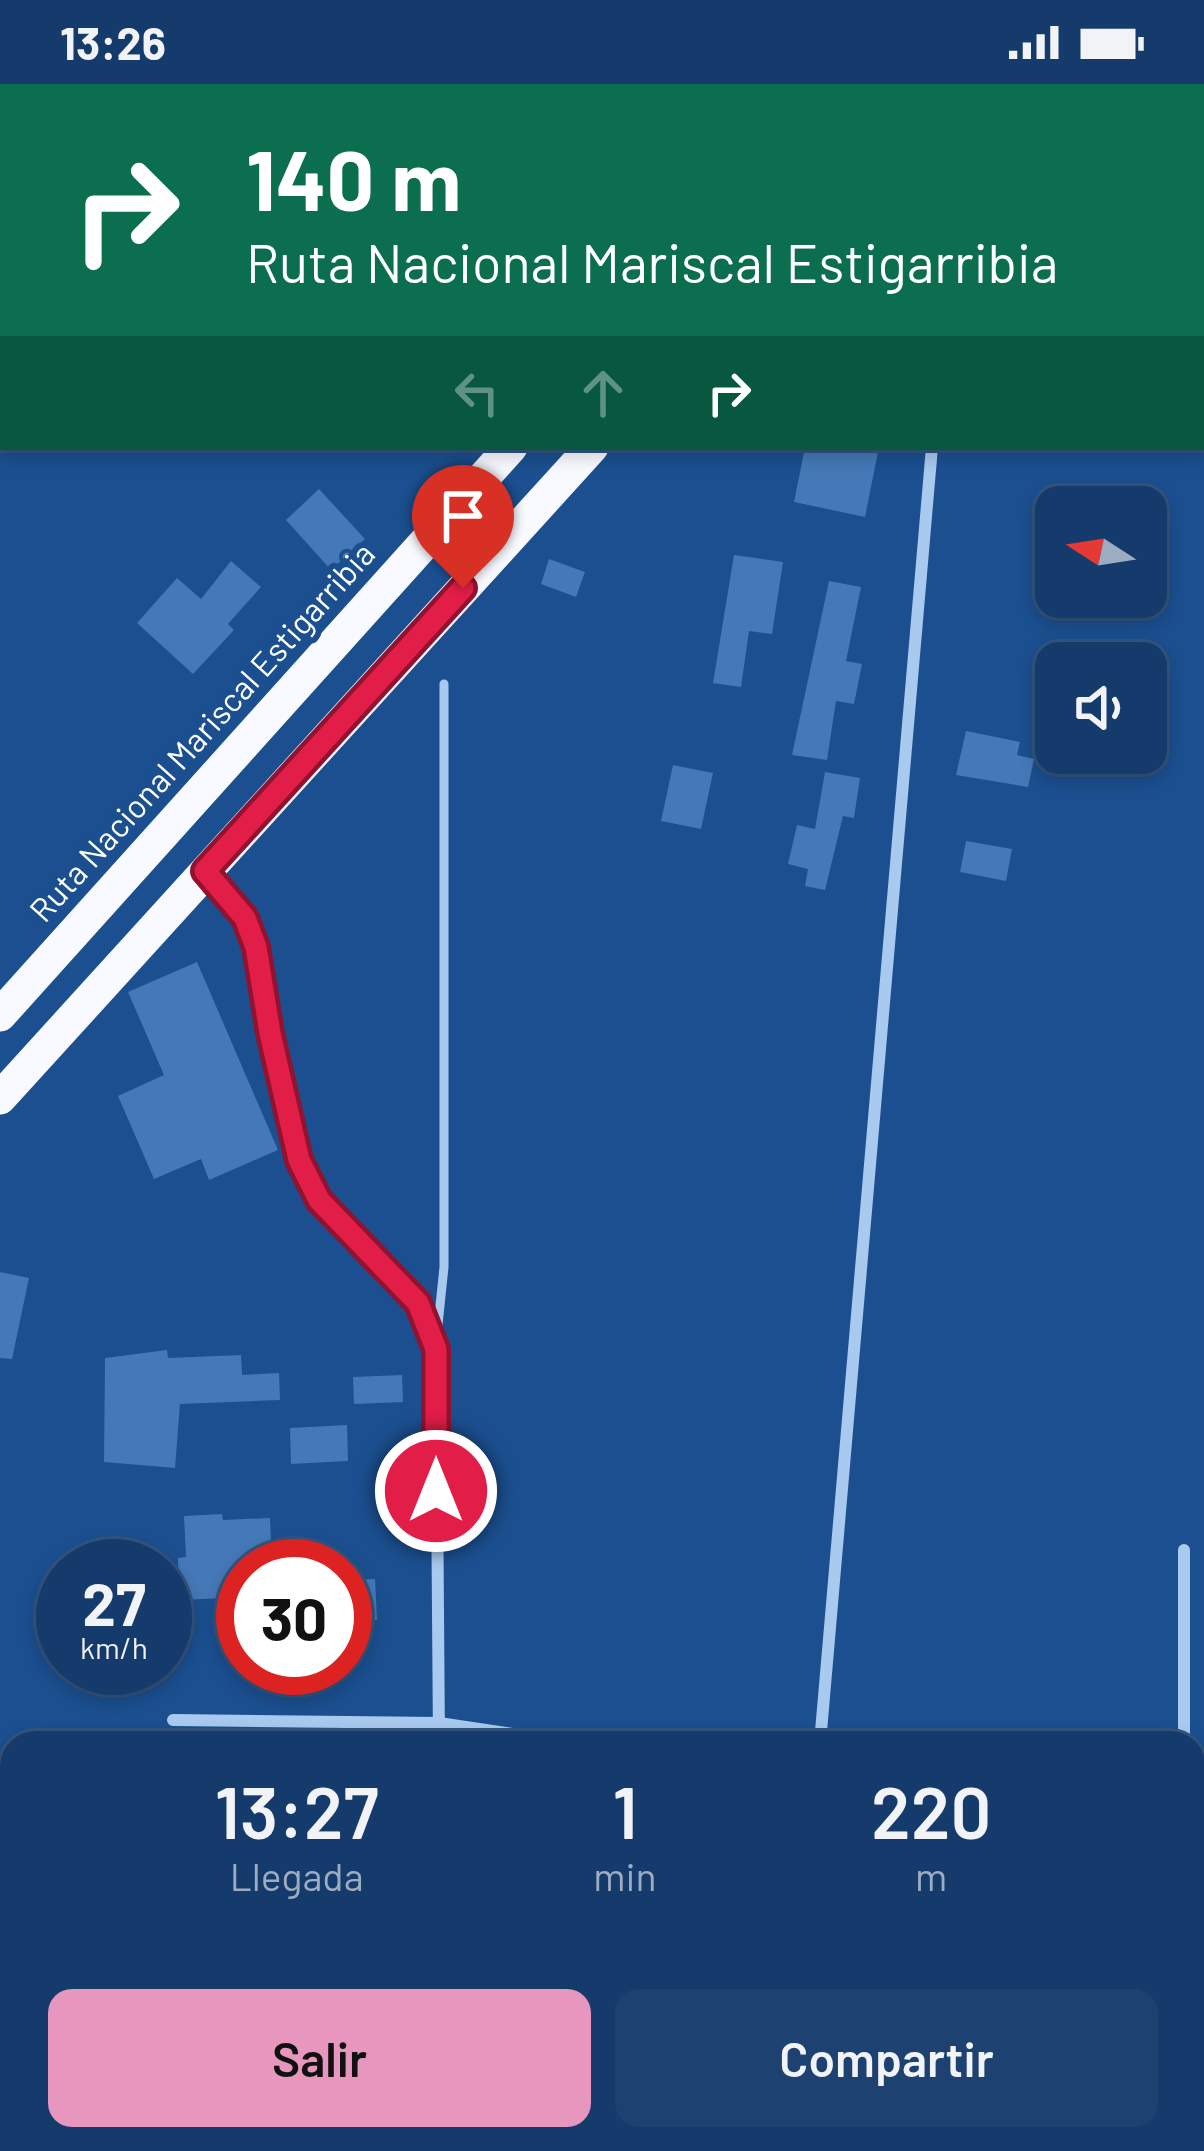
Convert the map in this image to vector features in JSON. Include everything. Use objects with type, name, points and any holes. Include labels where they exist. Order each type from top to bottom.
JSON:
[{"type":"highway","name":"Ruta Nacional Mariscal Estigarribia","points":[[0,1015],[508,450]]},
{"type":"highway","points":[[0,1098],[589,450]]},
{"type":"street","points":[[821,1731],[932,450]]},
{"type":"street","points":[[205,871],[245,918],[256,947],[299,1160],[319,1200],[418,1303],[436,1349],[439,1731]]},
{"type":"street","points":[[1184,1550],[1184,1731]]},
{"type":"street","points":[[173,1720],[439,1723],[493,1731]]},
{"type":"lane","points":[[436,1349],[444,1267],[444,684]]},
{"type":"building","points":[[804,450],[878,450],[865,517],[794,502]]},
{"type":"building","points":[[319,489],[365,539],[331,570],[286,520]]},
{"type":"building","points":[[734,555],[783,562],[772,634],[749,631],[741,687],[713,683]]},
{"type":"building","points":[[549,559],[585,572],[576,597],[541,584]]},
{"type":"building","points":[[231,561],[261,587],[228,624],[234,630],[193,674],[137,623],[177,578],[201,599]]},
{"type":"building","points":[[829,581],[861,587],[846,661],[862,664],[854,704],[836,701],[827,760],[792,755]]},
{"type":"building","points":[[966,731],[1020,742],[1017,755],[1034,759],[1028,787],[956,775]]},
{"type":"building","points":[[673,765],[713,773],[701,829],[661,821]]},
{"type":"building","points":[[825,772],[860,778],[854,818],[843,816],[825,890],[805,886],[808,869],[788,864],[797,825],[815,829]]},
{"type":"building","points":[[966,841],[1012,849],[1006,881],[960,872]]},
{"type":"building","points":[[197,962],[278,1150],[209,1180],[201,1159],[154,1179],[118,1096],[164,1075],[128,992]]},
{"type":"building","points":[[0,1272],[29,1278],[12,1359],[0,1358]]},
{"type":"building","points":[[167,1350],[168,1358],[241,1355],[242,1375],[279,1373],[280,1400],[180,1404],[175,1468],[104,1462],[105,1358]]},
{"type":"building","points":[[402,1375],[403,1402],[354,1404],[353,1377]]},
{"type":"building","points":[[347,1425],[348,1461],[291,1464],[290,1428]]},
{"type":"building","points":[[184,1516],[270,1518],[271,1539],[216,1539],[216,1598],[192,1599],[192,1539],[185,1539]]},
{"type":"building","points":[[372,1579],[377,1620],[372,1620]]},
{"type":"route","points":[[436,1491],[436,1349],[418,1303],[319,1200],[299,1160],[256,947],[245,918],[205,871],[463,588]]}]
